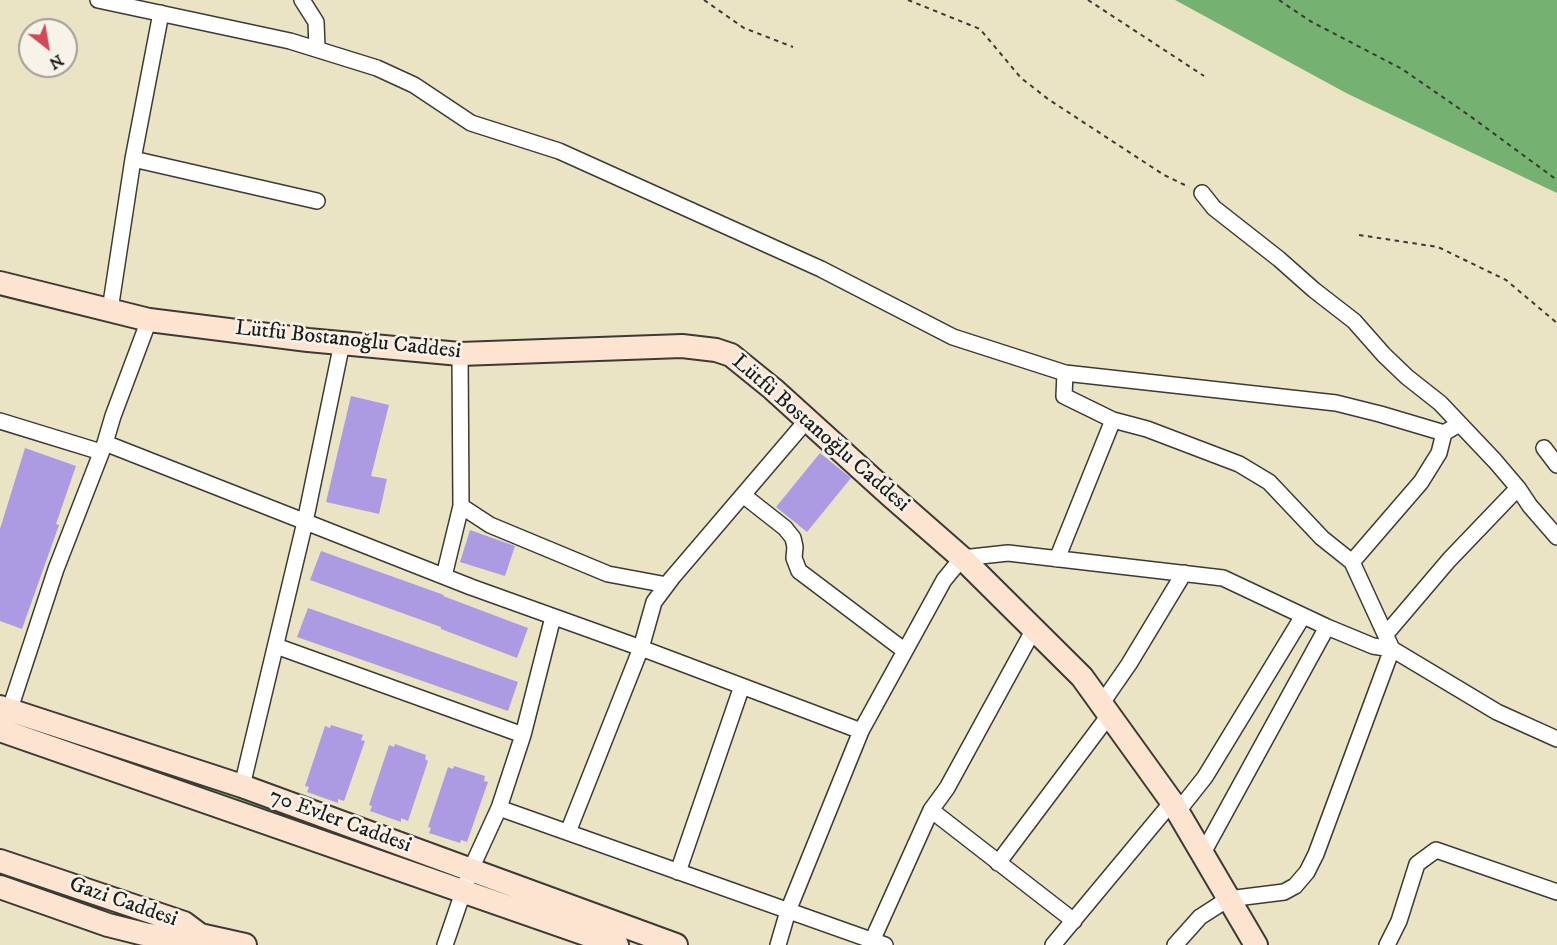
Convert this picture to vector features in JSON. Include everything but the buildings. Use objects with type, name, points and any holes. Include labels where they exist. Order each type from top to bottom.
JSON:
[{"type":"street","points":[[98,0],[317,48],[377,68],[414,85],[471,123],[559,151],[821,269],[953,337],[1065,374],[1336,404],[1444,433],[1459,424]]},
{"type":"street","points":[[302,0],[316,22],[317,48]]},
{"type":"street","points":[[110,310],[133,159],[160,14]]},
{"type":"street","points":[[133,159],[317,201]]},
{"type":"street","points":[[1202,193],[1214,208],[1279,258],[1314,290],[1354,321],[1384,356],[1440,403],[1495,461],[1557,537]]},
{"type":"street","name":"Lütfü Bostanoğlu Caddesi","points":[[0,283],[149,320],[342,343],[460,354],[666,346],[701,347],[731,355],[744,364],[962,558],[1082,677],[1175,807],[1256,945]]},
{"type":"street","points":[[3,723],[56,569],[149,320]]},
{"type":"street","points":[[242,786],[305,522],[342,343]]},
{"type":"street","points":[[444,576],[461,507],[460,354]]},
{"type":"street","points":[[1065,374],[1064,396],[1113,420],[1147,429],[1239,464],[1269,482],[1322,538],[1352,562],[1392,649],[1316,854],[1307,872],[1295,886],[1284,892],[1228,899],[1200,917],[1176,945]]},
{"type":"street","points":[[568,832],[641,648],[654,602],[807,420]]},
{"type":"street","points":[[1057,559],[1113,420]]},
{"type":"street","points":[[0,421],[103,448],[861,731]]},
{"type":"street","points":[[1352,562],[1421,482],[1440,453],[1444,433]]},
{"type":"street","points":[[1544,448],[1557,465]]},
{"type":"street","points":[[1386,634],[1449,560],[1518,488]]},
{"type":"street","points":[[743,495],[785,528],[793,538],[794,558],[799,571],[905,651]]},
{"type":"street","points":[[461,507],[490,525],[608,574],[667,585]]},
{"type":"street","points":[[778,945],[788,911],[861,731],[944,580],[962,558],[1008,553],[1223,578],[1327,627],[1373,646],[1392,649],[1497,712],[1557,739]]},
{"type":"street","points":[[998,863],[1106,709],[1129,664],[1184,573]]},
{"type":"street","points":[[1053,945],[1175,807],[1205,777],[1303,616]]},
{"type":"street","points":[[445,945],[471,869],[499,808],[523,735],[554,617]]},
{"type":"street","points":[[1203,853],[1327,627]]},
{"type":"street","points":[[499,808],[878,943],[931,810],[947,788],[1034,629]]},
{"type":"street","points":[[276,646],[523,735]]},
{"type":"street","points":[[678,872],[742,686]]},
{"type":"street","name":"70 Evler Caddesi","points":[[3,723],[242,786],[676,945]]},
{"type":"street","name":"70 Evler Caddesi","points":[[3,723],[617,945]]},
{"type":"street","points":[[931,810],[1074,921]]},
{"type":"street","points":[[1387,945],[1399,921],[1417,864],[1436,850],[1557,892]]},
{"type":"street","name":"Gazi Caddesi","points":[[0,861],[184,923],[200,935],[245,945]]},
{"type":"street","points":[[0,886],[111,935],[184,941],[200,935]]},
{"type":"street","points":[[111,935],[118,902]]},
{"type":"street","points":[[141,939],[154,913]]},
{"type":"path","points":[[704,0],[744,28],[793,46]]},
{"type":"path","points":[[908,0],[980,28],[1021,78],[1048,99],[1164,175],[1202,193]]},
{"type":"path","points":[[1088,0],[1204,76]]},
{"type":"path","points":[[1279,0],[1310,21],[1402,69],[1557,180]]},
{"type":"path","points":[[1359,235],[1437,247],[1506,280],[1557,322]]},
{"type":"green space","points":[[1175,0],[1557,0],[1557,193],[1348,94]]},
{"type":"green space","points":[[14,719],[456,871],[455,878],[14,726]]}]
